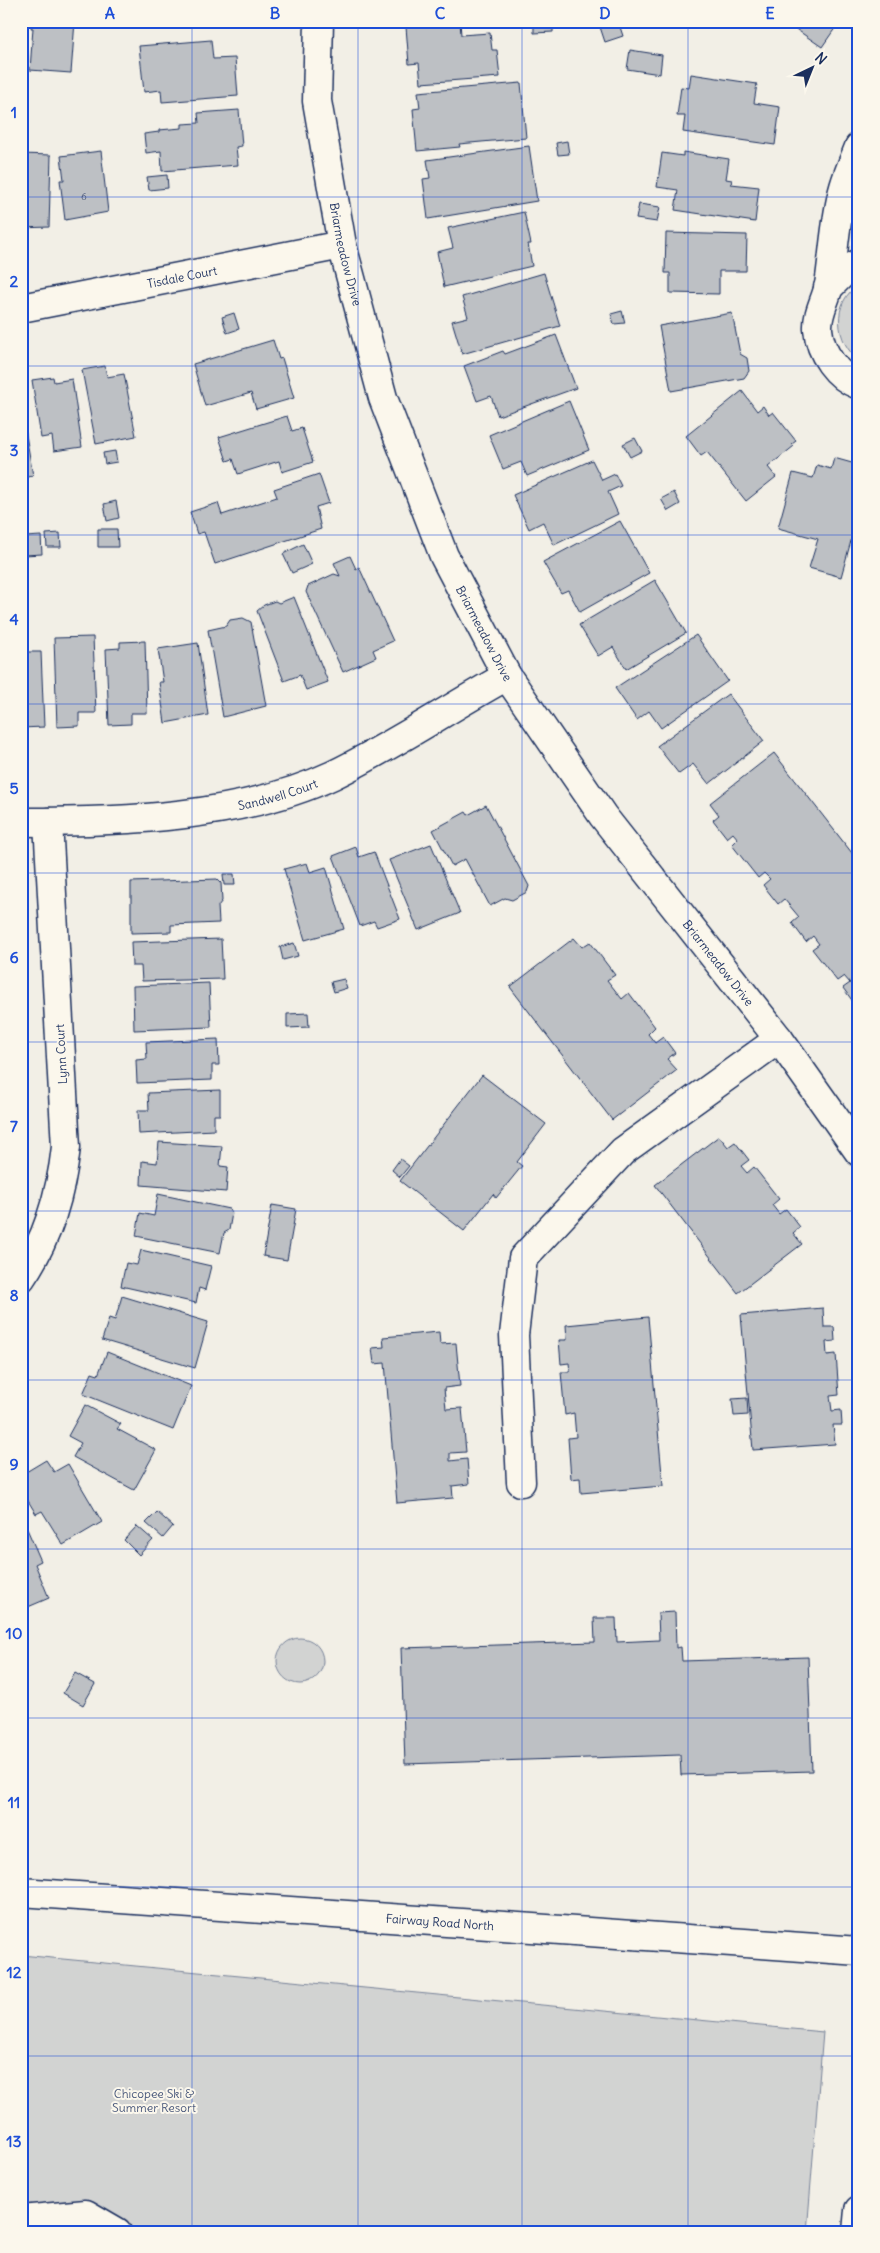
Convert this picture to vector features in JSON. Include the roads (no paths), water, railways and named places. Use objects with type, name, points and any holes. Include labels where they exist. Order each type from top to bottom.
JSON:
[{"type":"street","name":"Briarmeadow Drive","points":[[319,21],[317,101],[342,244],[383,398],[444,556],[507,676],[603,816],[778,1039],[859,1152]]},
{"type":"street","points":[[859,147],[844,188],[828,288],[820,308],[818,329],[824,350],[835,368],[851,382],[859,385]]},
{"type":"street","name":"Tisdale Court","points":[[21,308],[342,244]]},
{"type":"street","points":[[828,288],[844,272],[859,263]]},
{"type":"street","name":"Sandwell Court","points":[[34,822],[118,820],[214,809],[258,801],[332,775],[403,737],[507,676]]},
{"type":"street","name":"Lynn Court","points":[[21,1278],[54,1212],[62,1180],[66,1147],[34,822]]},
{"type":"street","points":[[521,1482],[514,1335],[523,1258],[624,1151],[778,1039]]},
{"type":"street","name":"Fairway Road North","points":[[21,1892],[859,1951]]},
{"type":"street","points":[[857,2232],[859,2210]]},
{"type":"street","points":[[21,2220],[86,2214],[117,2232]]},
{"type":"park label","name":"Chicopee Ski & Summer Resort","points":[[154,2100]]}]
